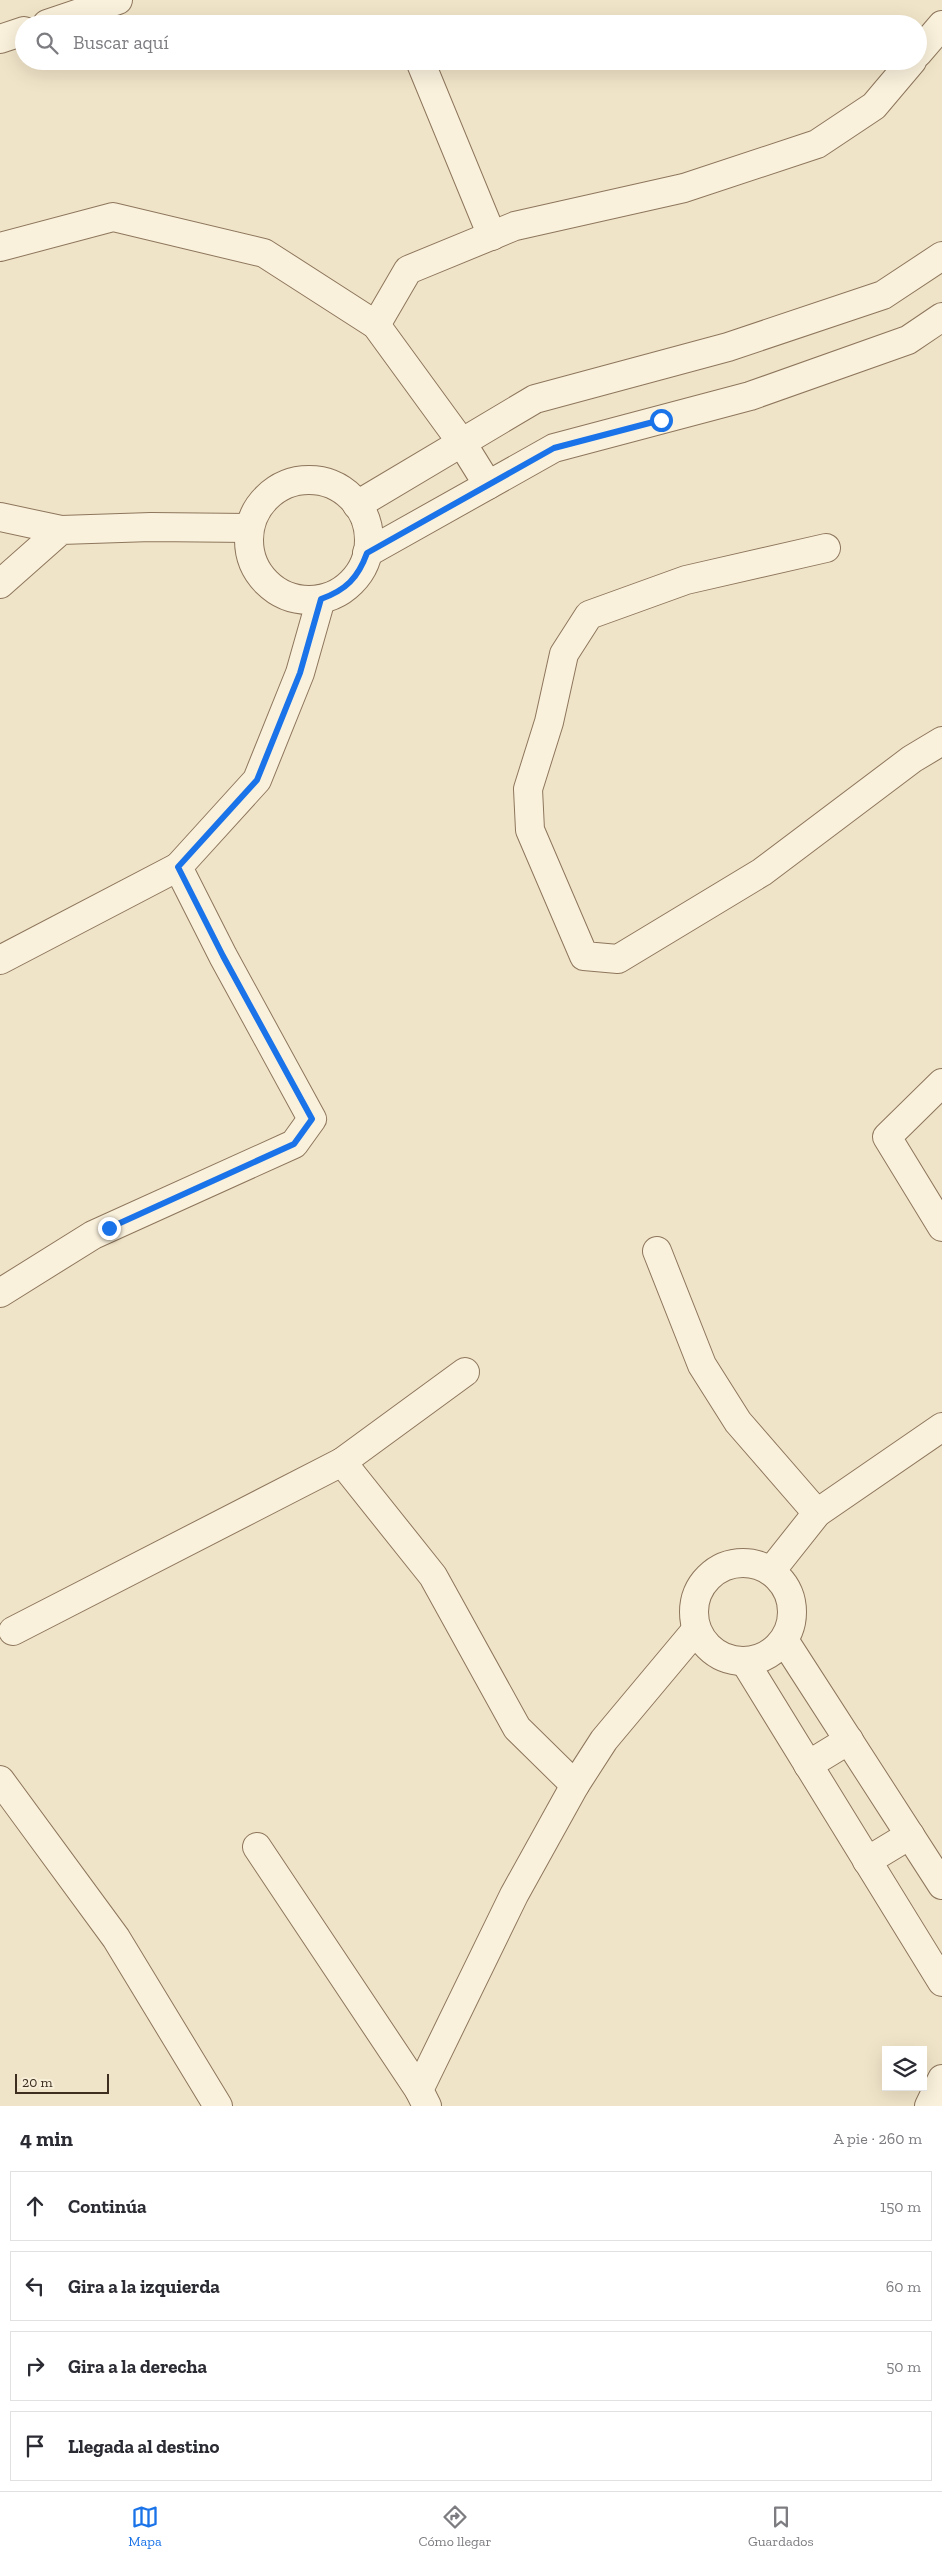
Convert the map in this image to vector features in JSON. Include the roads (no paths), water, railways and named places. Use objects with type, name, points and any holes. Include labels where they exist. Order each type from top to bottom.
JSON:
[{"type":"street","points":[[74,15],[118,0]]},
{"type":"street","points":[[927,42],[942,25]]},
{"type":"street","points":[[0,39],[15,34]]},
{"type":"street","points":[[424,70],[492,236]]},
{"type":"street","points":[[376,325],[408,270],[515,226],[684,188],[817,144],[874,106],[904,70]]},
{"type":"street","points":[[0,247],[113,216],[264,253],[376,325],[462,443],[488,485]]},
{"type":"street","points":[[357,505],[535,400],[728,347],[883,295],[942,256]]},
{"type":"street","points":[[367,553],[554,448],[750,396],[908,340],[942,317]]},
{"type":"street","points":[[313,481],[330,484],[345,492],[357,505],[365,519],[369,536],[367,553],[361,569],[351,583],[338,593],[321,599],[296,598],[272,588],[260,576],[252,561],[248,544],[255,512],[266,498],[280,488],[296,482],[313,481]]},
{"type":"street","points":[[0,517],[61,530],[151,527],[250,528]]},
{"type":"street","points":[[0,584],[61,530]]},
{"type":"street","points":[[826,548],[686,580],[589,615],[564,654],[549,722],[528,789],[530,830],[584,956],[618,959],[644,944],[762,872],[912,759],[942,741]]},
{"type":"street","points":[[0,960],[178,867],[257,780],[300,673],[321,599]]},
{"type":"street","points":[[0,1293],[93,1235],[294,1144],[312,1119],[223,956],[178,867]]},
{"type":"street","points":[[942,1083],[887,1137],[942,1227]]},
{"type":"street","points":[[657,1251],[702,1365],[738,1422],[817,1513]]},
{"type":"street","points":[[13,1631],[342,1462],[464,1372]]},
{"type":"street","points":[[770,1571],[817,1513],[942,1427]]},
{"type":"street","points":[[342,1462],[433,1576],[517,1728],[575,1785]]},
{"type":"street","points":[[741,1563],[756,1565],[770,1571],[782,1582],[790,1595],[792,1610],[791,1626],[784,1640],[774,1652],[760,1659],[745,1662],[729,1660],[715,1654],[704,1643],[696,1630],[693,1614],[695,1599],[701,1585],[712,1574],[726,1566],[741,1563]]},
{"type":"street","points":[[423,2098],[514,1895],[575,1785],[604,1740],[696,1630]]},
{"type":"street","points":[[784,1640],[942,1884]]},
{"type":"street","points":[[745,1662],[942,1982]]},
{"type":"street","points":[[808,1765],[849,1740]]},
{"type":"street","points":[[0,1780],[116,1938],[218,2106]]},
{"type":"street","points":[[867,1861],[910,1835]]},
{"type":"street","points":[[257,1847],[423,2098]]},
{"type":"street","points":[[929,2106],[942,2079]]}]
